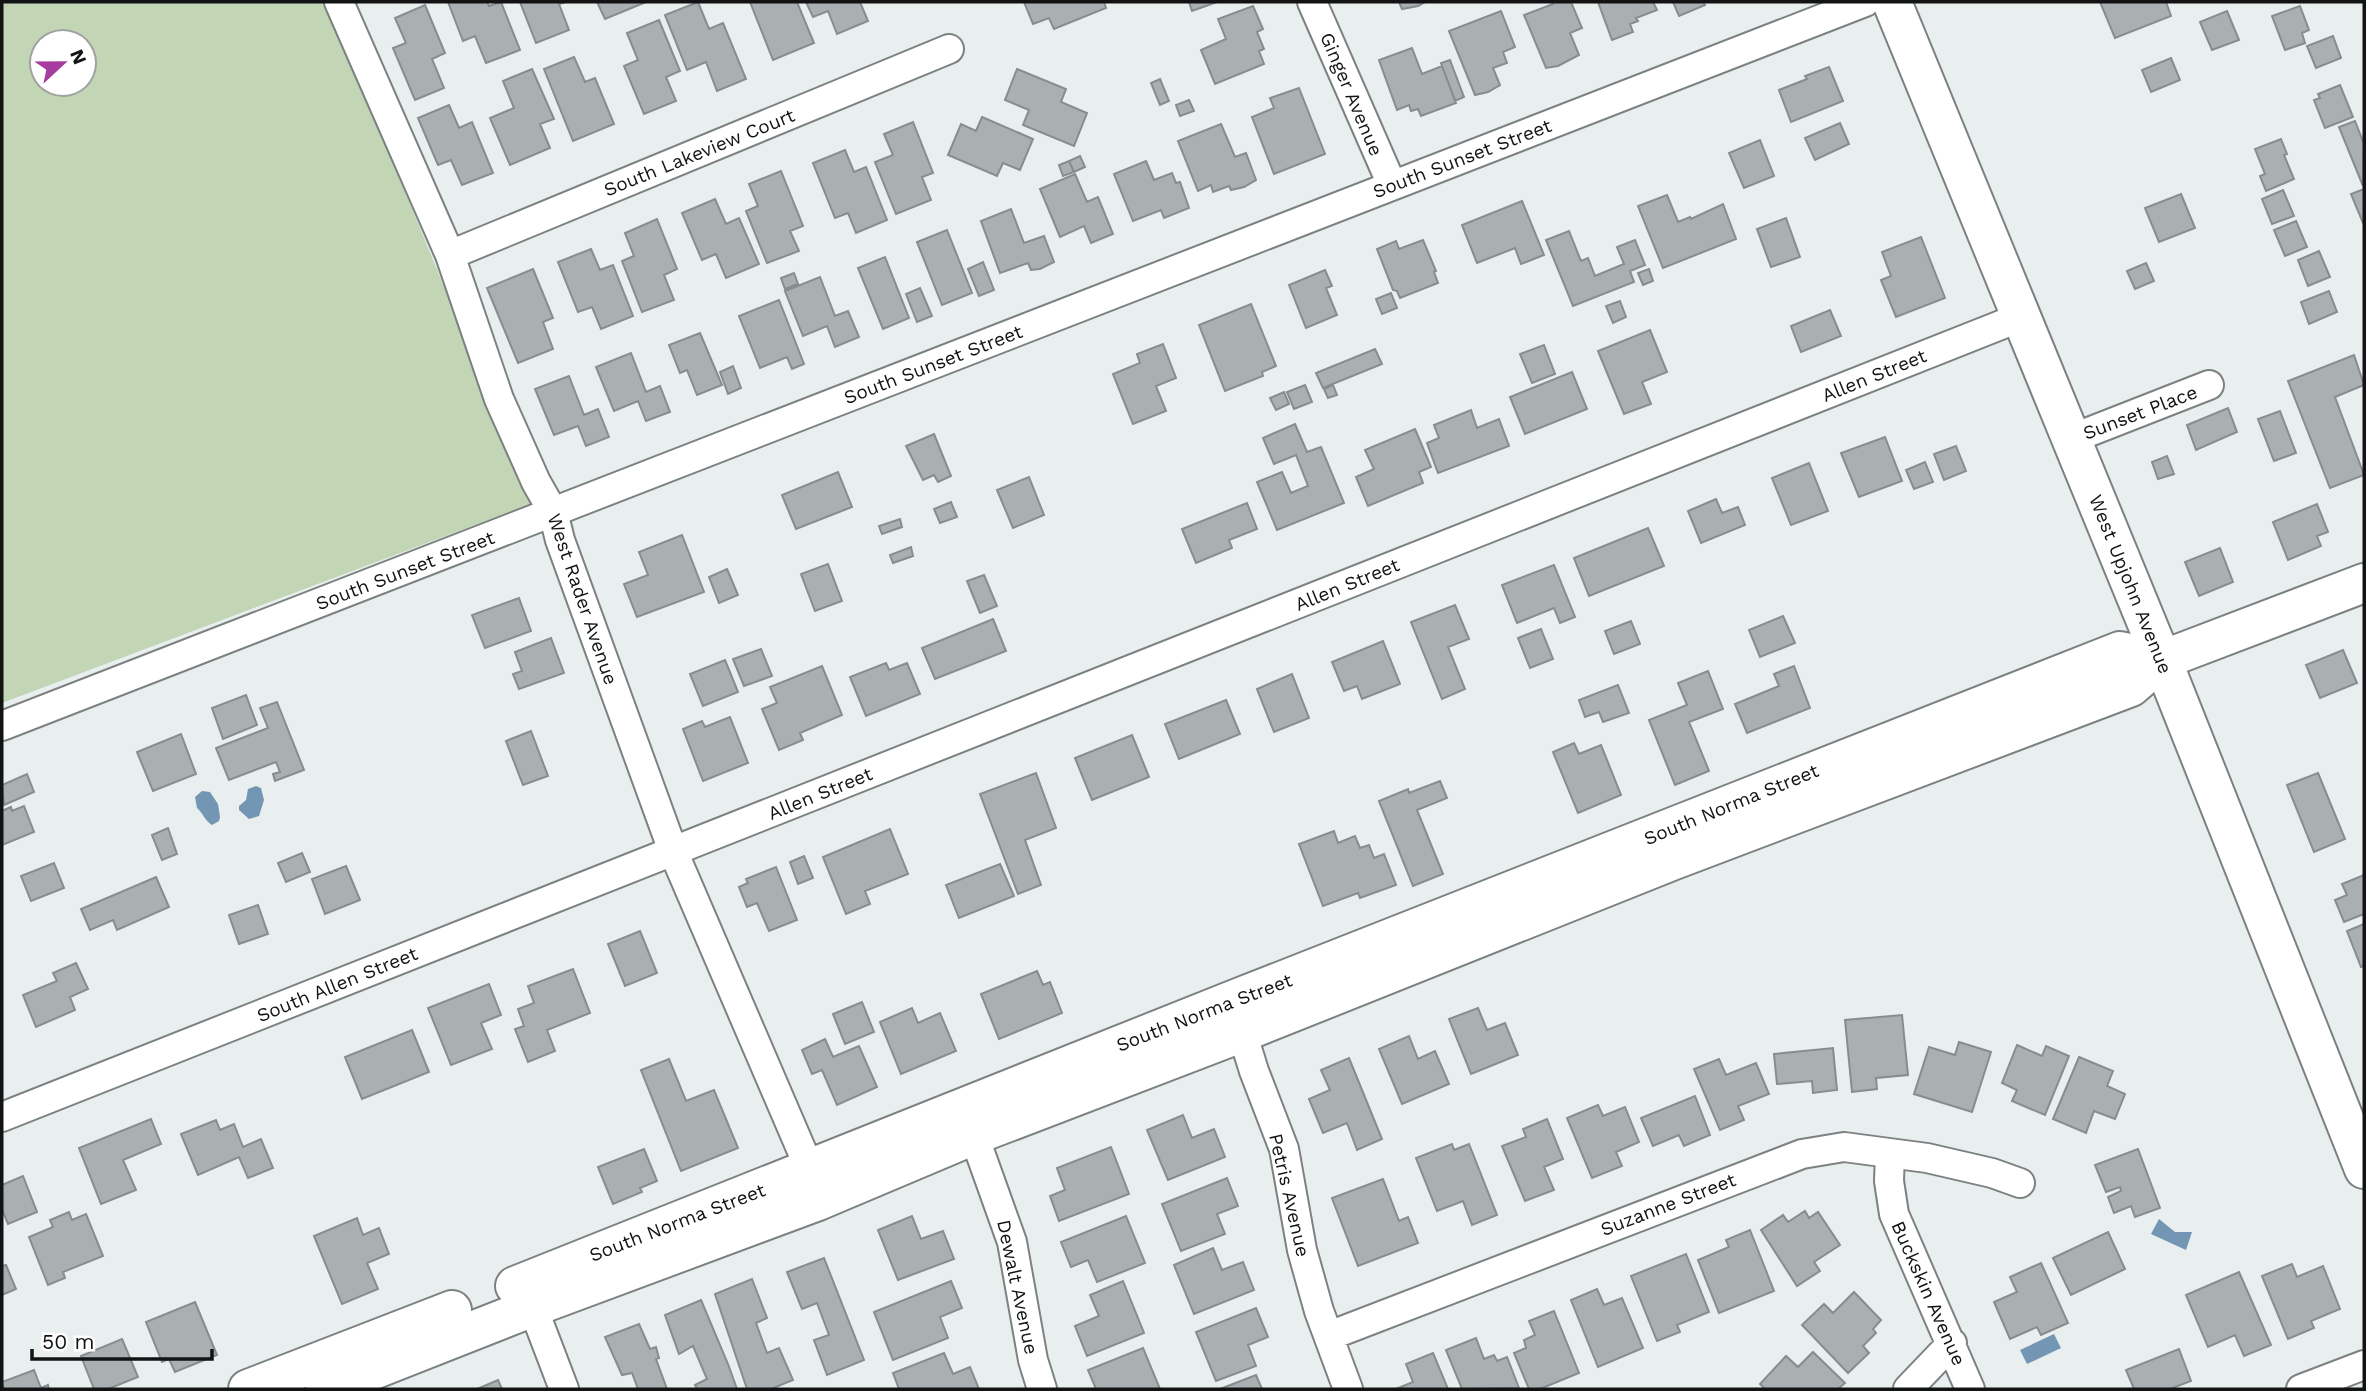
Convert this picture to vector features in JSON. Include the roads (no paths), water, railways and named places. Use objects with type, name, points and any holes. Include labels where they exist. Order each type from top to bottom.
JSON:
[{"type":"street","name":"West Rader Avenue","points":[[339,2],[450,255],[499,399],[536,482],[553,512],[565,553],[673,851],[816,1185]]},
{"type":"street","name":"Ginger Avenue","points":[[1312,2],[1392,186]]},
{"type":"street","name":"South Sunset Street","points":[[2,726],[1865,2]]},
{"type":"street","name":"West Upjohn Avenue","points":[[1892,2],[2162,660],[2364,1169]]},
{"type":"street","name":"South Lakeview Court","points":[[450,255],[949,49]]},
{"type":"street","name":"Allen Street","points":[[673,851],[2021,317]]},
{"type":"street","name":"Sunset Place","points":[[2071,439],[2209,385]]},
{"type":"street","points":[[2162,660],[2364,583]]},
{"type":"street","name":"South Norma Street","points":[[248,1389],[528,1295],[816,1185],[968,1121],[1237,1016],[2120,651],[2162,660]]},
{"type":"street","name":"South Allen Street","points":[[2,1117],[673,851]]},
{"type":"street","name":"Petris Avenue","points":[[1237,1016],[1284,1149],[1302,1250],[1328,1336],[1348,1389]]},
{"type":"street","name":"Dewalt Avenue","points":[[968,1121],[1012,1242],[1033,1360],[1042,1389]]},
{"type":"street","name":"Suzanne Street","points":[[1328,1336],[1802,1154],[1844,1147],[1927,1158],[1992,1173],[2020,1183]]},
{"type":"street","name":"Buckskin Avenue","points":[[1890,1154],[1889,1181],[1894,1214],[1970,1389]]},
{"type":"street","points":[[528,1295],[564,1389]]},
{"type":"street","name":"South Norma Street","points":[[324,1389],[528,1295]]},
{"type":"street","points":[[1908,1389],[1952,1343]]},
{"type":"street","points":[[2301,1389],[2364,1366]]},
{"type":"water","points":[[256,786],[261,788],[264,800],[259,816],[249,819],[239,810],[239,806],[246,800],[248,789]]},
{"type":"water","points":[[202,791],[210,792],[218,804],[219,821],[212,825],[197,808],[195,797]]},
{"type":"water","points":[[2159,1219],[2175,1232],[2192,1232],[2186,1250],[2151,1234]]},
{"type":"water","points":[[2054,1334],[2061,1348],[2027,1364],[2020,1350]]}]
